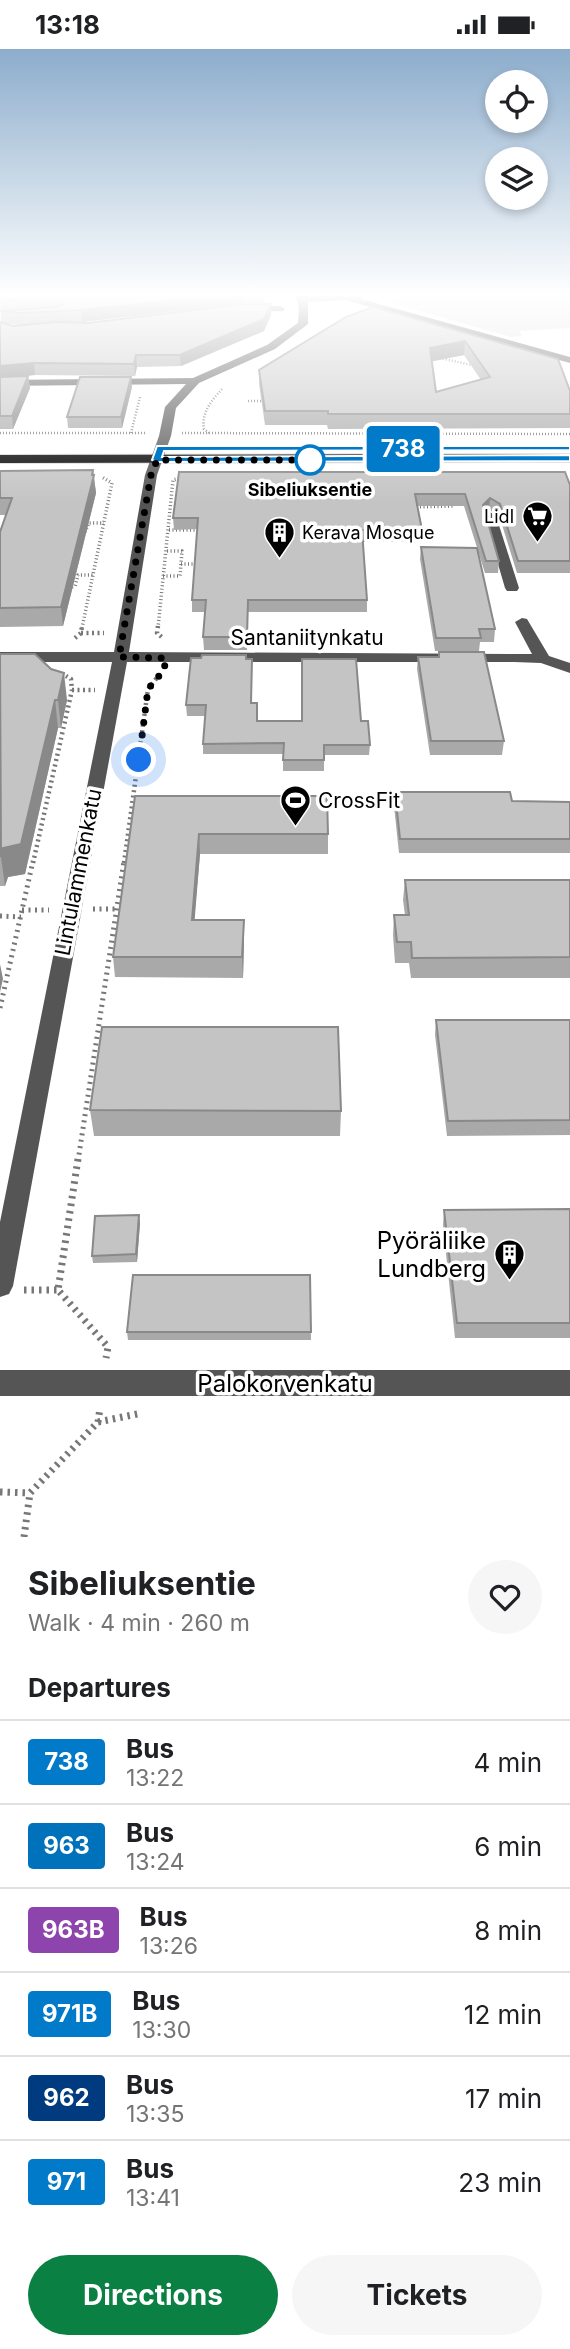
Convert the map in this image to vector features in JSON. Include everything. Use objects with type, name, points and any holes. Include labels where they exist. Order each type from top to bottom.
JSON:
[{"type":"main road","points":[[0,459],[158,454],[570,449]]},
{"type":"main road","points":[[0,450],[570,458]]},
{"type":"street","points":[[0,383],[195,381],[232,364]]},
{"type":"street","name":"Lintulammenkatu","points":[[6,1288],[151,475],[171,407],[195,381]]},
{"type":"street","points":[[489,516],[512,588]]},
{"type":"street","points":[[522,622],[543,659]]},
{"type":"street","name":"Santaniitynkatu","points":[[0,657],[166,658],[283,665],[514,657],[543,659],[570,668]]},
{"type":"street","name":"Palokorvenkatu","points":[[0,1383],[570,1383]]},
{"type":"path","points":[[469,364],[478,366]]},
{"type":"path","points":[[0,433],[131,433],[142,387],[147,380]]},
{"type":"path","points":[[248,401],[272,400]]},
{"type":"path","points":[[211,433],[570,434]]},
{"type":"path","points":[[71,679],[58,672],[71,642],[81,633],[112,482],[98,475]]},
{"type":"path","points":[[58,1290],[148,689],[164,670],[166,658],[168,642],[157,633],[176,485],[173,481],[187,475]]},
{"type":"path","points":[[404,507],[454,506]]},
{"type":"path","points":[[85,532],[89,523],[104,523]]},
{"type":"path","points":[[169,530],[211,530]]},
{"type":"path","points":[[163,576],[180,576],[182,551],[166,551]]},
{"type":"path","points":[[181,564],[195,564]]},
{"type":"path","points":[[72,586],[78,575],[93,575]]},
{"type":"path","points":[[59,684],[71,679]]},
{"type":"path","points":[[0,1008],[72,690],[71,679]]},
{"type":"path","points":[[36,797],[47,797]]},
{"type":"path","points":[[22,909],[43,910]]},
{"type":"path","points":[[93,909],[117,909]]},
{"type":"path","points":[[0,916],[21,916]]},
{"type":"path","points":[[6,1288],[58,1290],[108,1346],[98,1422],[30,1493],[24,1537]]},
{"type":"path","points":[[0,1492],[30,1493]]},
{"type":"building","points":[[268,364],[432,364],[436,392],[490,377],[481,364],[560,364],[570,391],[570,414],[328,414],[328,411],[265,411],[259,370]]},
{"type":"building","points":[[28,376],[12,416],[0,416],[0,377]]},
{"type":"building","points":[[80,377],[131,377],[121,417],[67,417]]},
{"type":"building","points":[[93,470],[94,475],[61,607],[0,608],[0,532],[12,498],[0,498],[0,471]]},
{"type":"building","points":[[179,472],[565,472],[570,485],[570,561],[518,561],[500,504],[490,498],[483,505],[499,561],[486,561],[465,494],[415,494],[422,530],[362,530],[367,600],[248,600],[247,637],[203,637],[206,600],[192,600],[198,518],[173,518]]},
{"type":"building","points":[[421,547],[477,548],[495,629],[479,629],[481,638],[436,638]]},
{"type":"building","points":[[439,652],[484,652],[504,741],[431,741],[418,657],[439,657]]},
{"type":"building","points":[[0,654],[35,654],[51,669],[64,673],[58,700],[55,700],[21,844],[3,848],[1,857]]},
{"type":"building","points":[[202,655],[246,655],[246,659],[252,659],[251,703],[257,703],[257,721],[302,721],[302,659],[356,659],[361,721],[368,721],[370,745],[324,745],[324,760],[283,760],[284,743],[203,744],[206,705],[186,705],[191,658],[201,658]]},
{"type":"building","points":[[395,792],[510,792],[512,801],[570,802],[570,839],[400,839]]},
{"type":"building","points":[[135,796],[327,796],[328,834],[199,834],[192,920],[244,920],[242,957],[113,957]]},
{"type":"building","points":[[405,880],[570,880],[570,957],[412,958],[411,942],[397,942],[394,915],[409,915]]},
{"type":"building","points":[[436,1020],[570,1020],[570,1120],[448,1121]]},
{"type":"building","points":[[102,1027],[338,1027],[341,1111],[90,1110]]},
{"type":"building","name":"Pyöräliike Lundberg","points":[[570,1209],[570,1323],[457,1323],[444,1210]]},
{"type":"building","points":[[139,1215],[136,1254],[92,1256],[95,1216]]},
{"type":"building","points":[[133,1275],[310,1275],[311,1332],[127,1332]]},
{"type":"bus line","name":"738","points":[[570,449],[160,448],[157,460],[570,458]]},
{"type":"place","name":"Sibeliuksentie","points":[[310,460]]},
{"type":"place","name":"Lidl","points":[[537,543]]},
{"type":"place","name":"Kerava Mosque","points":[[279,559]]},
{"type":"place","name":"CrossFit","points":[[295,827]]},
{"type":"place","name":"Pyöräliike Lundberg","points":[[509,1281]]},
{"type":"route","points":[[139,760],[148,689],[164,670],[166,658],[119,657],[151,475],[157,460],[223,461],[322,460],[310,460]]}]
